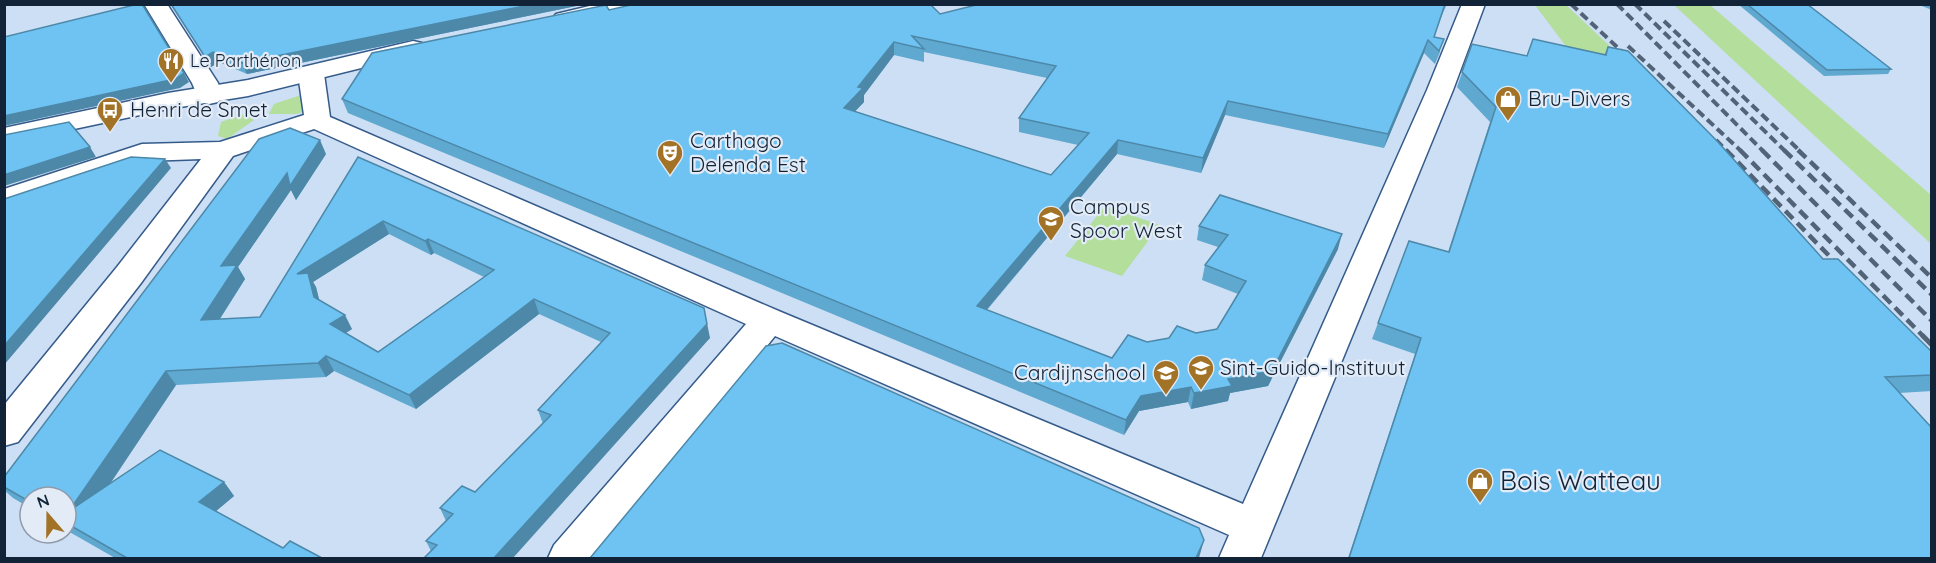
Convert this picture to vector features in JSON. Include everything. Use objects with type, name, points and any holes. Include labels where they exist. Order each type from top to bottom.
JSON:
[{"type":"street","points":[[155,4],[205,82],[209,96]]},
{"type":"street","points":[[543,24],[632,4]]},
{"type":"street","points":[[4,199],[142,153],[223,150],[315,120],[769,320],[1246,542],[1440,90],[1474,4]]},
{"type":"street","points":[[4,136],[168,101],[209,96],[311,74],[387,64],[436,48]]},
{"type":"street","points":[[311,74],[318,114],[315,120]]},
{"type":"street","points":[[4,145],[167,110],[209,96]]},
{"type":"street","points":[[4,432],[136,265],[223,150]]},
{"type":"street","points":[[570,558],[769,320]]},
{"type":"green space","points":[[1535,5],[1566,5],[1630,65],[1571,53]]},
{"type":"green space","points":[[1674,5],[1710,5],[1931,195],[1931,244]]},
{"type":"green space","points":[[304,94],[307,111],[296,114],[269,114],[274,104]]},
{"type":"green space","points":[[244,114],[254,120],[227,139],[218,136],[221,122]]},
{"type":"green space","points":[[1105,206],[1160,225],[1122,276],[1065,256]]},
{"type":"building","points":[[142,4],[184,73],[175,79],[4,116],[4,37]]},
{"type":"building","points":[[171,4],[534,4],[242,63],[213,52],[205,57]]},
{"type":"building","points":[[635,4],[930,4],[940,14],[980,4],[1445,4],[1434,37],[1444,39],[1439,51],[1428,40],[1388,134],[1228,101],[1203,158],[1118,140],[977,306],[1112,358],[1128,335],[1147,342],[1169,338],[1177,326],[1196,333],[1217,329],[1246,281],[1205,265],[1228,235],[1199,226],[1220,195],[1342,234],[1272,371],[1228,379],[1232,386],[1194,393],[1191,387],[1141,396],[1126,420],[342,99],[372,53],[606,5],[609,10]],"holes":[[[912,36],[1056,66],[1019,118],[1089,133],[1051,175],[844,108],[863,88],[858,87],[894,42],[924,49]]]},
{"type":"building","points":[[1747,4],[1807,4],[1891,69],[1827,70]]},
{"type":"building","points":[[1533,39],[1606,55],[1608,47],[1628,51],[1718,142],[1823,259],[1838,259],[1932,352],[1932,375],[1885,377],[1932,428],[1932,558],[1349,558],[1421,338],[1378,323],[1409,241],[1449,252],[1496,107],[1462,72],[1472,44],[1527,56]]},
{"type":"building","points":[[69,122],[90,147],[4,175],[4,135]]},
{"type":"building","points":[[290,128],[320,140],[290,186],[287,173],[221,266],[237,265],[201,320],[260,317],[358,157],[704,308],[707,324],[494,558],[424,558],[437,545],[426,541],[453,514],[440,508],[462,486],[475,492],[551,415],[538,410],[610,333],[534,299],[409,395],[326,356],[318,363],[166,371],[78,498],[78,485],[18,485],[18,495],[4,487],[4,477],[259,139]],"holes":[[[383,221],[425,241],[428,239],[494,270],[378,352],[330,324],[345,315],[314,297],[308,273],[297,274]]]},
{"type":"building","points":[[131,157],[165,159],[4,346],[4,199]]},
{"type":"building","points":[[782,343],[1199,528],[1204,540],[1196,558],[590,558],[766,346]]},
{"type":"building","points":[[160,450],[224,482],[199,502],[283,548],[290,541],[322,558],[127,558],[78,530],[78,505]]},
{"type":"railway","points":[[1571,4],[1631,60]]},
{"type":"railway","points":[[1617,4],[1763,151]]},
{"type":"railway","points":[[1635,4],[1785,151]]},
{"type":"railway","points":[[1664,21],[1800,151]]},
{"type":"railway","points":[[1628,46],[1741,151]]},
{"type":"railway","points":[[1716,140],[1726,150]]},
{"type":"railway","points":[[1726,150],[1844,271]]},
{"type":"railway","points":[[1762,150],[1932,321]]},
{"type":"railway","points":[[1784,150],[1932,295]]},
{"type":"railway","points":[[1798,150],[1932,278]]},
{"type":"railway","points":[[1741,151],[1923,336]]},
{"type":"railway","points":[[1923,336],[1932,345]]},
{"type":"place","name":"Le Parthénon","points":[[171,84]]},
{"type":"place","name":"Bru-Divers","points":[[1508,122]]},
{"type":"place","name":"Henri de Smet","points":[[110,133]]},
{"type":"place","name":"Carthago Delenda Est","points":[[670,176]]},
{"type":"place","name":"Campus Spoor West","points":[[1051,242]]},
{"type":"place","name":"Sint-Guido-Instituut","points":[[1201,391]]},
{"type":"place","name":"Cardijnschool","points":[[1166,396]]},
{"type":"place","name":"Bois Watteau","points":[[1480,504]]}]
